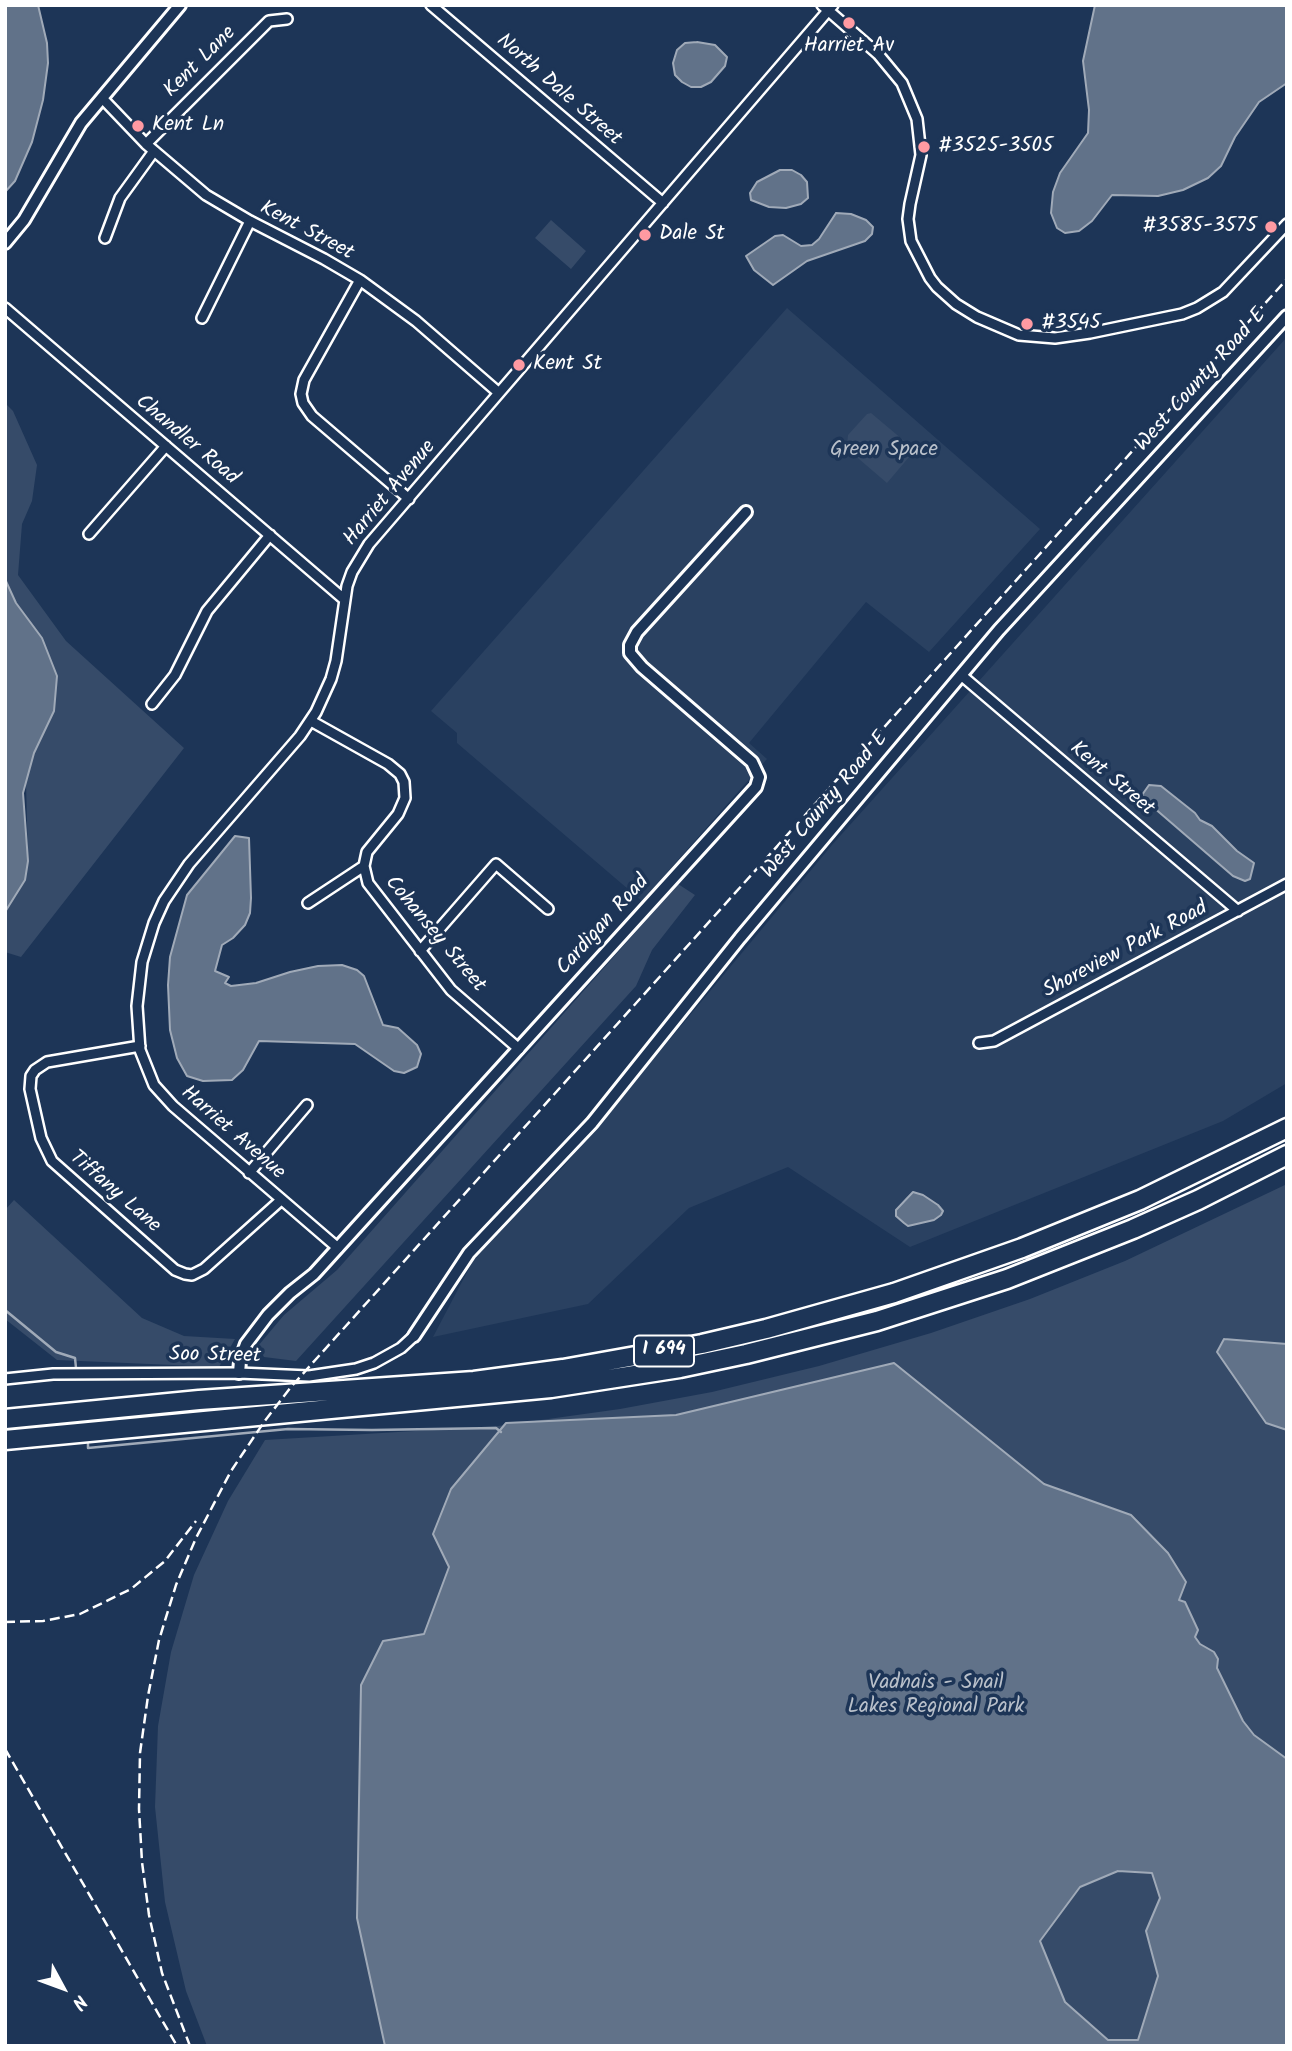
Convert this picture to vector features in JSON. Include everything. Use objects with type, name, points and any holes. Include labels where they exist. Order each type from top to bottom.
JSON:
[{"type":"highway","name":"I 694","points":[[5,1419],[186,1401],[474,1381],[575,1367],[702,1344],[894,1293],[1022,1248],[1140,1200],[1287,1128]]},
{"type":"highway","name":"I 694","points":[[5,1440],[551,1388],[680,1368],[746,1354],[877,1321],[1018,1275],[1133,1229],[1287,1155]]},
{"type":"street","name":"North Dale Street","points":[[431,5],[663,203]]},
{"type":"street","points":[[5,243],[32,208],[72,136],[177,7]]},
{"type":"street","name":"Harriet Avenue","points":[[338,1248],[163,1096],[148,1073],[140,1046],[137,1006],[142,962],[154,923],[164,901],[188,864],[311,721],[324,696],[336,661],[345,600],[352,572],[359,559],[828,7]]},
{"type":"street","points":[[828,7],[878,54],[902,83],[917,119],[921,155],[908,219],[911,241],[930,278],[945,295],[984,320],[1019,335],[1055,338],[1182,314],[1223,292],[1287,225]]},
{"type":"street","name":"Kent Lane","points":[[105,238],[120,198],[150,148],[269,21],[287,19]]},
{"type":"street","name":"Kent Street","points":[[102,98],[150,148],[206,195],[360,280],[416,321],[499,393]]},
{"type":"street","points":[[202,318],[250,221]]},
{"type":"street","points":[[360,280],[304,380],[301,394],[303,403],[312,416],[409,499]]},
{"type":"street","name":"Chandler Road","points":[[5,308],[345,600]]},
{"type":"street","name":"West County Road E","points":[[414,1336],[469,1253],[592,1123],[740,938],[961,675],[1058,564],[1287,316]]},
{"type":"street","points":[[89,534],[166,446]]},
{"type":"street","name":"Cardigan Road","points":[[239,1373],[246,1345],[268,1315],[290,1293],[314,1275],[756,786],[759,777],[752,762],[642,667],[630,653],[630,645],[638,632],[746,512]]},
{"type":"street","points":[[152,704],[175,675],[207,611],[270,536]]},
{"type":"street","name":"Kent Street","points":[[961,675],[1238,911]]},
{"type":"street","name":"Cohansey Street","points":[[311,721],[388,764],[400,774],[404,782],[405,798],[402,806],[367,852],[364,866],[368,883],[451,990],[519,1049]]},
{"type":"street","points":[[420,951],[496,864],[548,909]]},
{"type":"street","points":[[309,903],[364,866]]},
{"type":"street","name":"Shoreview Park Road","points":[[979,1043],[994,1041],[1287,884]]},
{"type":"street","name":"Tiffany Lane","points":[[140,1046],[47,1062],[34,1070],[29,1082],[30,1089],[41,1138],[52,1161],[175,1270],[185,1275],[199,1273],[281,1200]]},
{"type":"street","points":[[249,1173],[307,1105]]},
{"type":"street","name":"Soo Street","points":[[5,1379],[53,1374],[239,1373],[309,1376],[356,1369],[388,1357],[414,1336]]},
{"type":"shaded area","points":[[5,5],[38,5],[47,43],[48,63],[43,100],[32,142],[15,181],[5,192]]},
{"type":"shaded area","points":[[1095,5],[1287,5],[1287,83],[1259,102],[1235,137],[1221,166],[1208,178],[1183,190],[1158,196],[1112,195],[1092,221],[1079,231],[1065,233],[1057,228],[1051,213],[1053,192],[1060,173],[1088,133],[1089,110],[1083,61]]},
{"type":"shaded area","points":[[685,43],[715,45],[727,57],[725,66],[711,82],[701,87],[691,87],[675,75],[673,63],[677,50]]},
{"type":"shaded area","points":[[780,170],[792,170],[801,175],[807,182],[808,198],[801,204],[786,208],[769,207],[751,200],[750,193],[757,182]]},
{"type":"shaded area","points":[[836,213],[851,214],[866,220],[873,227],[872,234],[865,241],[807,261],[773,285],[754,270],[746,256],[775,236],[783,235],[801,246],[812,245]]},
{"type":"shaded area","points":[[787,308],[1040,529],[929,652],[866,602],[749,743],[767,759],[642,901],[457,743],[457,733],[431,711]]},
{"type":"shaded area","points":[[1287,337],[1287,1083],[1223,1121],[910,1247],[788,1167],[689,1208],[588,1304],[433,1337],[475,1257],[564,1166],[832,845]]},
{"type":"shaded area","points":[[5,579],[16,603],[42,638],[57,676],[54,711],[34,753],[23,793],[28,861],[25,880],[5,912]]},
{"type":"shaded area","points":[[1149,785],[1161,786],[1254,863],[1250,879],[1245,881],[1233,876],[1153,807],[1142,795]]},
{"type":"shaded area","points":[[235,836],[249,838],[250,913],[245,925],[222,945],[215,971],[229,977],[225,983],[231,986],[256,983],[318,966],[342,965],[357,970],[364,976],[383,1025],[398,1028],[417,1045],[421,1054],[417,1067],[404,1073],[394,1071],[355,1044],[259,1041],[243,1070],[232,1080],[203,1081],[187,1076],[177,1058],[170,1030],[170,957],[187,895]]},
{"type":"shaded area","points":[[913,1192],[938,1205],[943,1211],[941,1215],[934,1220],[908,1226],[904,1223],[896,1216],[896,1210]]},
{"type":"shaded area","points":[[1224,1339],[1287,1344],[1287,1430],[1266,1423],[1217,1352]]},
{"type":"shaded area","name":"Vadnais - Snail Lakes Regional Park","points":[[894,1363],[1044,1484],[1131,1515],[1168,1553],[1186,1582],[1179,1600],[1185,1602],[1198,1630],[1195,1637],[1200,1644],[1214,1652],[1218,1659],[1217,1668],[1243,1721],[1254,1735],[1287,1759],[1287,2046],[385,2046],[357,1918],[361,1685],[383,1641],[424,1634],[449,1567],[433,1534],[451,1489],[506,1423],[676,1415]],"holes":[[[1118,1871],[1152,1873],[1160,1898],[1146,1931],[1158,1976],[1138,2040],[1108,2040],[1065,2002],[1040,1941],[1080,1887]]]},
{"type":"green space","points":[[551,220],[586,251],[571,269],[535,238]]},
{"type":"green space","points":[[5,403],[13,411],[37,465],[32,501],[22,524],[18,575],[66,641],[184,748],[21,957],[5,952],[5,912],[25,880],[28,861],[26,783],[34,753],[42,638],[16,603],[5,579]]},
{"type":"green space","name":"Green Space","points":[[871,413],[915,450],[887,483],[852,453],[847,445],[848,435]]},
{"type":"green space","points":[[678,884],[695,895],[652,950],[636,986],[296,1361],[264,1357],[258,1346],[284,1315],[337,1270]]},
{"type":"green space","name":"Vadnais - Snail Lakes Regional Park","points":[[1287,1184],[1287,2046],[207,2046],[186,1991],[165,1902],[155,1807],[158,1726],[171,1652],[194,1575],[228,1501],[265,1440],[498,1426],[620,1409],[712,1392],[819,1366],[931,1333],[1030,1299],[1125,1261]]},
{"type":"green space","points":[[14,1200],[142,1318],[184,1336],[235,1339],[219,1367],[57,1360],[5,1319],[5,1210]]},
{"type":"waterway","points":[[5,1310],[56,1352],[75,1358],[76,1368]]},
{"type":"waterway","points":[[88,1444],[88,1448],[288,1429],[496,1428],[501,1432]]},
{"type":"railway","points":[[190,2046],[162,1973],[149,1915],[139,1809],[140,1753],[159,1640],[176,1585],[196,1538],[231,1471],[291,1387],[1287,279]]},
{"type":"railway","points":[[5,1622],[43,1621],[80,1614],[131,1589],[165,1561],[196,1521]]},
{"type":"railway","points":[[5,1749],[177,2046]]},
{"type":"place","name":"Harriet Av","points":[[849,23]]},
{"type":"place","name":"Kent Ln","points":[[138,126]]},
{"type":"place","name":"#3525-3505","points":[[924,147]]},
{"type":"place","name":"#3585-3575","points":[[1271,227]]},
{"type":"place","name":"Dale St","points":[[645,235]]},
{"type":"place","name":"#3545","points":[[1027,324]]},
{"type":"place","name":"Kent St","points":[[519,365]]}]
